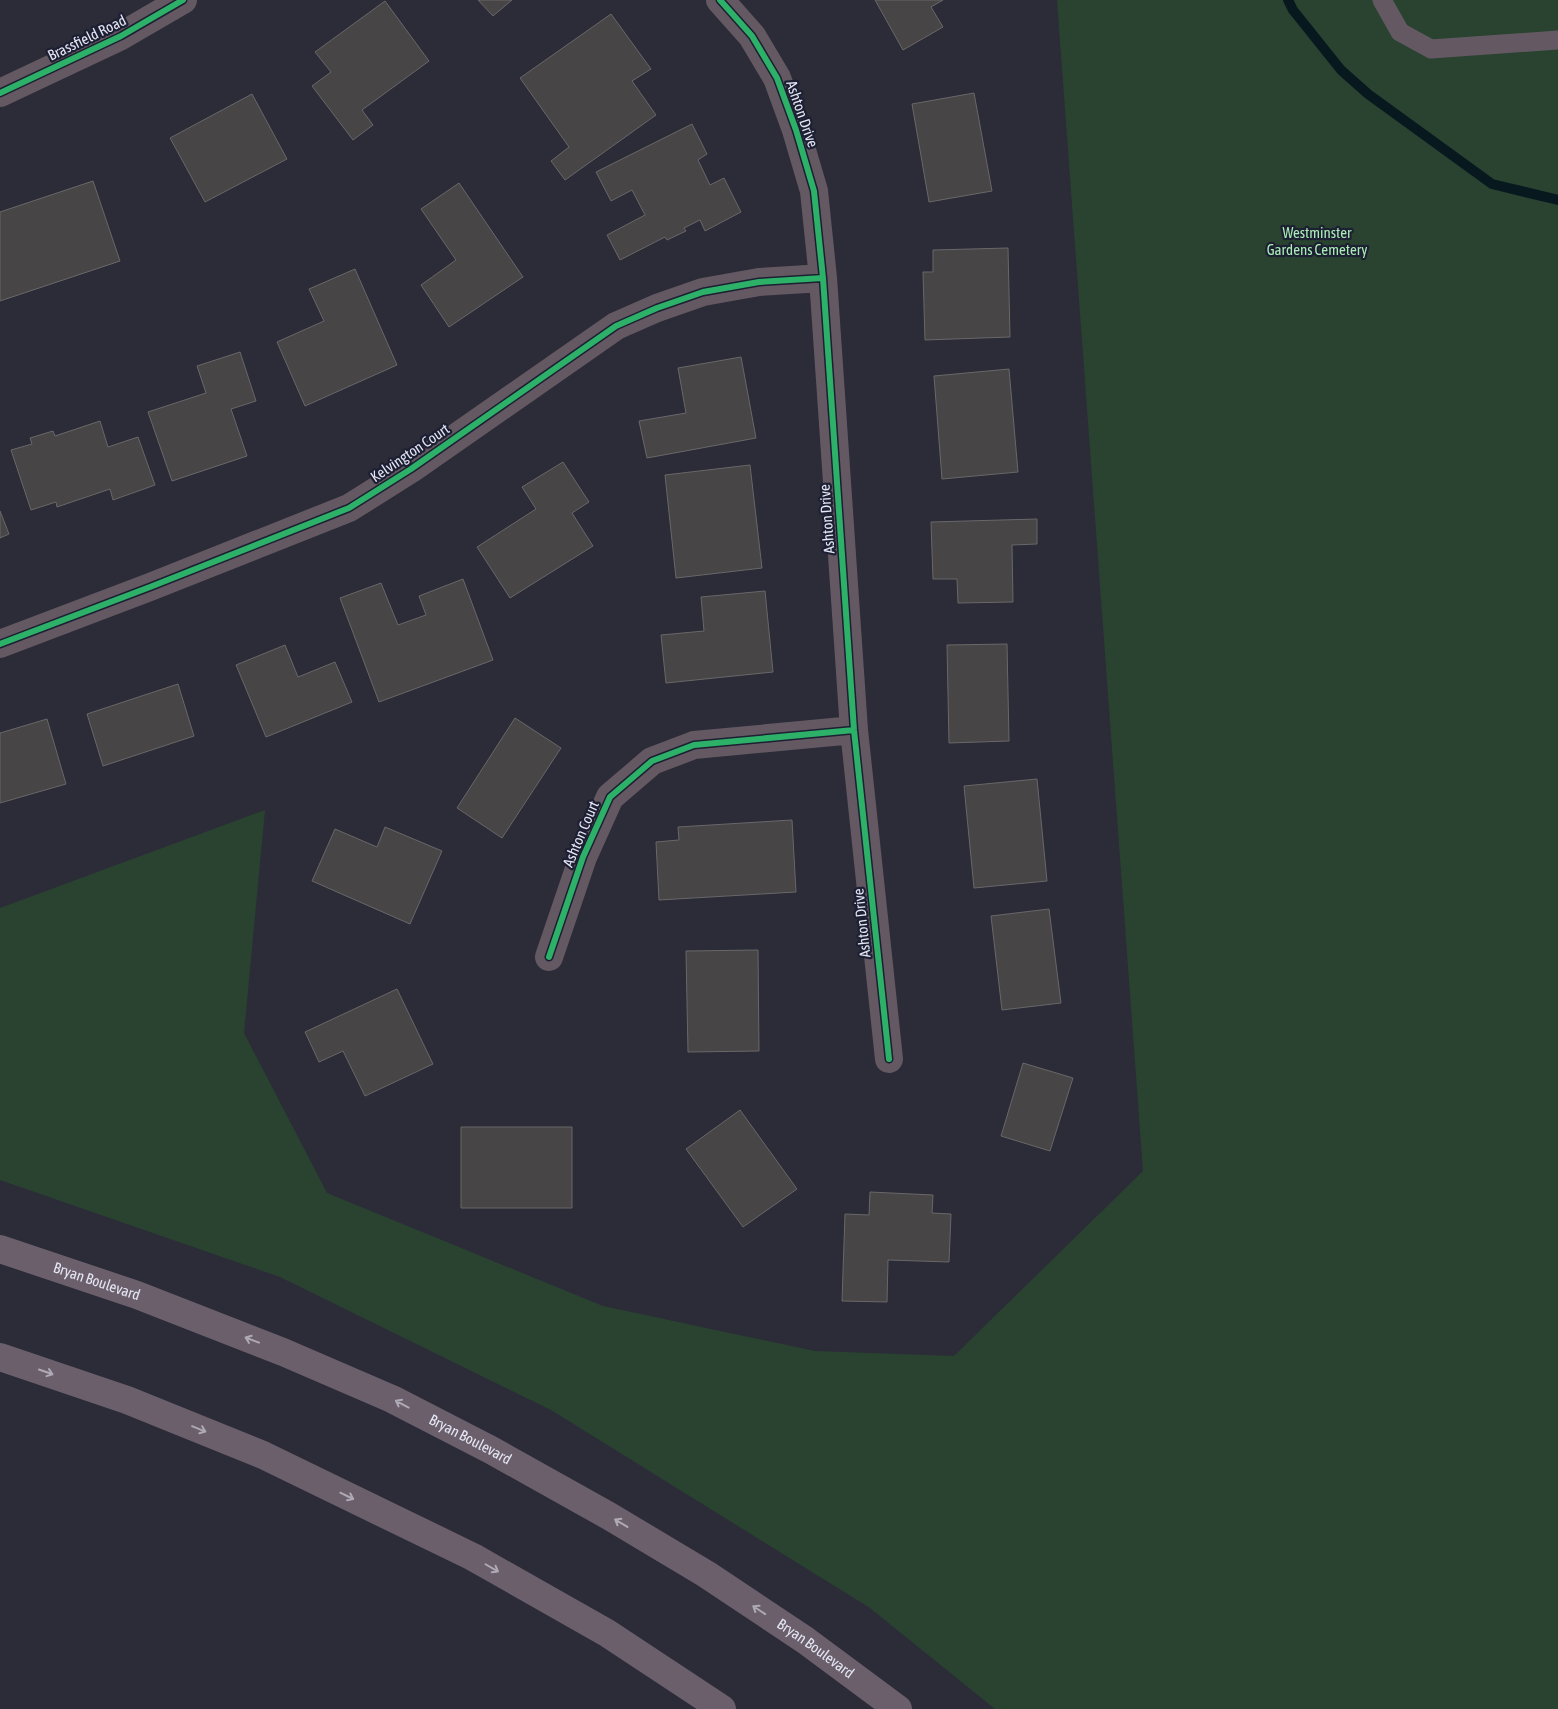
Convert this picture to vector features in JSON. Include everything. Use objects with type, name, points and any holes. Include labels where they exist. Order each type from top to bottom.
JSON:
[{"type":"highway","name":"Bryan Boulevard","points":[[0,1249],[137,1295],[283,1352],[392,1399],[609,1516],[706,1574],[805,1640],[898,1709]]},
{"type":"highway","points":[[0,1357],[126,1400],[263,1455],[473,1557],[607,1633],[722,1709]]},
{"type":"street","name":"Brassfield Road","points":[[0,93],[121,36],[182,0]]},
{"type":"street","name":"Ashton Drive","points":[[720,0],[752,36],[777,78],[796,130],[814,191],[823,278],[854,730],[889,1059]]},
{"type":"street","name":"Kelvington Court","points":[[0,644],[150,588],[349,508],[411,469],[616,326],[649,311],[703,292],[759,282],[823,278]]},
{"type":"street","name":"Ashton Court","points":[[549,957],[583,857],[610,797],[652,761],[694,745],[854,730]]},
{"type":"lane","points":[[1382,0],[1400,32],[1431,49],[1558,40]]},
{"type":"green space","name":"Westminster Gardens Cemetery","points":[[1057,0],[1558,0],[1558,1709],[995,1709],[870,1608],[551,1410],[280,1277],[0,1180],[0,908],[265,810],[244,1033],[327,1193],[603,1306],[815,1351],[954,1356],[1143,1171]]},
{"type":"building","points":[[478,0],[512,0],[493,16]]},
{"type":"building","points":[[875,0],[943,0],[931,7],[943,27],[903,50]]},
{"type":"building","points":[[385,1],[429,61],[362,110],[373,125],[353,140],[312,86],[331,72],[315,52]]},
{"type":"building","points":[[611,14],[651,69],[632,81],[656,115],[565,180],[551,161],[569,147],[520,78]]},
{"type":"building","points":[[974,93],[992,191],[929,202],[912,104]]},
{"type":"building","points":[[252,94],[287,159],[205,202],[170,138]]},
{"type":"building","points":[[692,124],[707,154],[698,160],[710,185],[724,178],[741,212],[705,231],[700,220],[684,228],[686,231],[667,240],[665,237],[620,260],[607,235],[645,215],[632,190],[611,201],[596,172]]},
{"type":"building","points":[[93,181],[120,261],[0,301],[0,212]]},
{"type":"building","points":[[459,183],[523,277],[449,327],[421,285],[456,260],[421,209]]},
{"type":"building","points":[[1008,248],[1010,337],[925,340],[923,272],[933,272],[933,250]]},
{"type":"building","points":[[355,269],[397,365],[305,406],[277,342],[324,321],[309,289]]},
{"type":"building","points":[[240,352],[256,401],[231,409],[247,456],[172,481],[148,412],[206,393],[197,366]]},
{"type":"building","points":[[741,357],[756,438],[647,458],[639,421],[686,413],[678,368]]},
{"type":"building","points":[[1009,369],[1018,472],[942,479],[934,376]]},
{"type":"building","points":[[100,421],[108,447],[138,437],[155,485],[113,500],[110,489],[57,507],[56,502],[31,510],[11,450],[32,444],[30,438],[53,431],[55,436]]},
{"type":"building","points":[[563,462],[589,502],[572,513],[593,546],[510,598],[477,547],[536,509],[522,487]]},
{"type":"building","points":[[750,465],[762,568],[676,578],[665,475]]},
{"type":"building","points":[[0,511],[9,534],[0,538]]},
{"type":"building","points":[[1037,519],[1037,544],[1012,545],[1013,602],[958,603],[957,579],[933,579],[931,522]]},
{"type":"building","points":[[463,579],[493,660],[379,702],[340,598],[381,583],[398,625],[426,615],[419,596]]},
{"type":"building","points":[[765,591],[773,672],[666,683],[661,635],[704,631],[701,597]]},
{"type":"building","points":[[1007,644],[1009,741],[949,743],[947,645]]},
{"type":"building","points":[[285,645],[298,677],[335,662],[352,702],[266,737],[236,665]]},
{"type":"building","points":[[178,684],[194,736],[103,766],[87,714]]},
{"type":"building","points":[[515,718],[561,748],[502,838],[457,808]]},
{"type":"building","points":[[47,719],[66,784],[0,803],[0,733]]},
{"type":"building","points":[[1037,779],[1047,881],[974,888],[964,786]]},
{"type":"building","points":[[792,820],[796,892],[659,900],[656,842],[679,840],[678,827]]},
{"type":"building","points":[[385,827],[442,851],[410,924],[312,881],[335,829],[377,847]]},
{"type":"building","points":[[1049,909],[1061,1003],[1002,1010],[991,916]]},
{"type":"building","points":[[758,950],[759,1051],[688,1052],[686,951]]},
{"type":"building","points":[[397,989],[433,1064],[365,1096],[343,1051],[319,1062],[305,1032]]},
{"type":"building","points":[[1023,1063],[1073,1078],[1050,1151],[1001,1136]]},
{"type":"building","points":[[740,1110],[797,1189],[743,1227],[686,1149]]},
{"type":"building","points":[[461,1127],[572,1127],[572,1208],[461,1208]]},
{"type":"building","points":[[870,1192],[933,1195],[932,1213],[951,1214],[949,1262],[888,1260],[887,1302],[842,1301],[845,1214],[869,1215]]},
{"type":"waterway","points":[[1288,0],[1293,10],[1341,70],[1368,94],[1492,184],[1558,200]]},
{"type":"cycle path","points":[[0,93],[121,36],[183,0]]},
{"type":"cycle path","points":[[720,0],[752,36],[777,78],[796,130],[814,191],[823,278],[854,730],[889,1059]]},
{"type":"cycle path","points":[[0,644],[349,508],[411,469],[616,326],[657,308],[703,292],[759,282],[823,278]]},
{"type":"cycle path","points":[[549,957],[583,857],[610,797],[652,761],[694,745],[854,730]]}]
